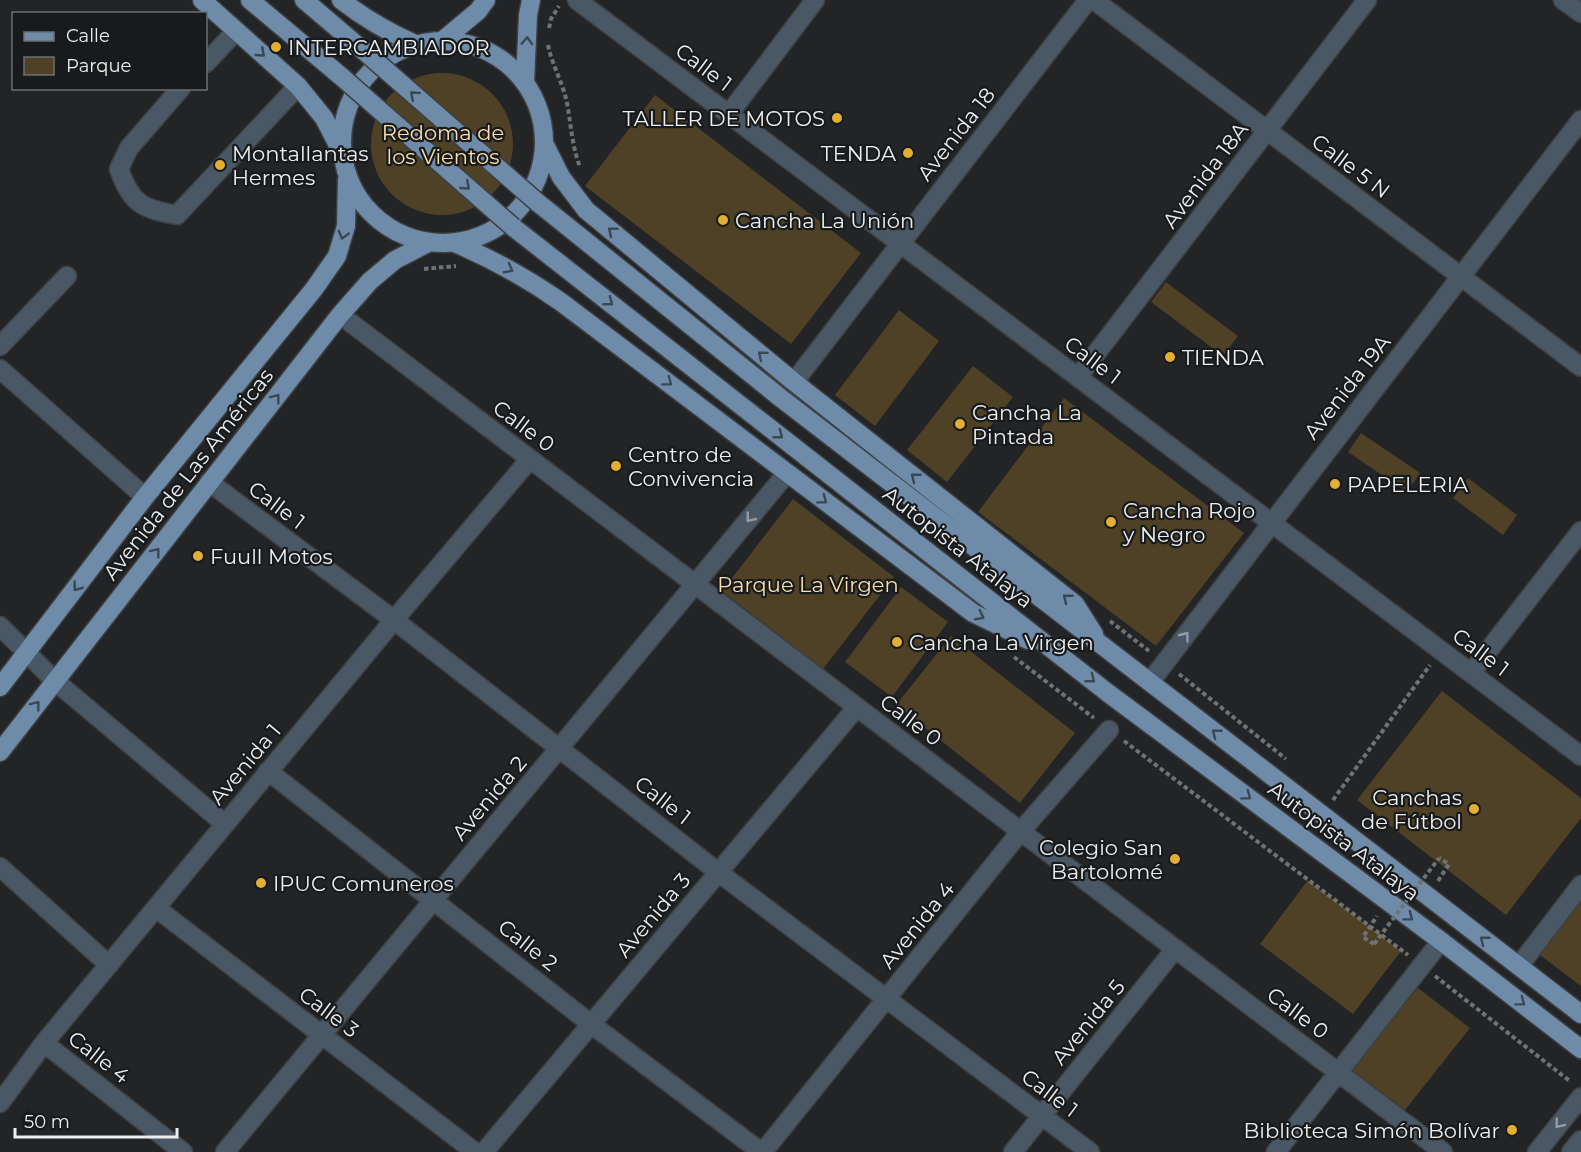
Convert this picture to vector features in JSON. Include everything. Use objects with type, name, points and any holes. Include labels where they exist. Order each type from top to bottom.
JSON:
[{"type":"main road","points":[[202,0],[298,86],[324,118],[341,150],[347,177],[360,201],[378,221],[401,235],[428,243],[456,244],[480,237],[501,226],[519,211],[532,191],[541,169],[545,145],[543,123],[536,102],[525,82],[502,60],[473,45],[442,40],[416,44],[390,55],[368,73],[345,107],[341,150]]},
{"type":"main road","name":"Autopista Atalaya","points":[[250,0],[513,227],[1069,662],[1581,1048]]},
{"type":"main road","name":"Autopista Atalaya","points":[[304,0],[537,202],[782,399],[1581,1014]]},
{"type":"main road","points":[[341,0],[387,32],[416,44]]},
{"type":"main road","points":[[442,40],[478,11],[486,0]]},
{"type":"main road","points":[[525,82],[528,15],[531,0]]},
{"type":"main road","points":[[545,145],[561,177],[586,210],[794,382],[1075,604],[1102,645]]},
{"type":"main road","name":"Avenida de Las Américas","points":[[0,687],[145,497],[300,308],[337,256],[346,226],[347,177]]},
{"type":"main road","name":"Avenida de Las Américas","points":[[0,752],[340,315],[370,281],[395,260],[428,243]]},
{"type":"main road","points":[[456,244],[528,279],[561,302],[973,613],[1069,662]]},
{"type":"street","name":"Calle 1","points":[[577,0],[1581,756]]},
{"type":"street","points":[[729,114],[815,0]]},
{"type":"street","name":"Avenida 18","points":[[794,382],[1088,0]]},
{"type":"street","name":"Calle 5 N","points":[[1094,0],[1581,367]]},
{"type":"street","name":"Avenida 18A","points":[[1078,377],[1367,0]]},
{"type":"street","points":[[1563,0],[1581,13]]},
{"type":"street","points":[[207,62],[236,31]]},
{"type":"street","points":[[179,90],[129,148],[119,169],[126,188],[139,202],[153,210],[177,215],[298,86]]},
{"type":"street","name":"Avenida 19A","points":[[1150,682],[1581,120]]},
{"type":"street","points":[[0,346],[68,276]]},
{"type":"street","name":"Calle 0","points":[[351,323],[1443,1152]]},
{"type":"street","points":[[0,369],[145,497]]},
{"type":"street","name":"Avenida 1","points":[[0,1103],[44,1043],[268,771],[530,459]]},
{"type":"street","name":"Avenida 2","points":[[225,1152],[787,473]]},
{"type":"street","name":"Calle 1","points":[[209,482],[394,620],[718,872],[1090,1152]]},
{"type":"street","points":[[1471,674],[1581,531]]},
{"type":"street","points":[[0,626],[55,681],[225,824]]},
{"type":"street","name":"Avenida 3","points":[[484,1152],[856,707]]},
{"type":"street","name":"Avenida 4","points":[[762,1152],[1021,831],[1109,730]]},
{"type":"street","name":"Calle 2","points":[[268,771],[591,1024],[762,1152]]},
{"type":"street","points":[[0,867],[109,965]]},
{"type":"street","points":[[1519,966],[1581,885]]},
{"type":"street","name":"Calle 3","points":[[156,908],[475,1152]]},
{"type":"street","points":[[1276,1152],[1441,941]]},
{"type":"street","name":"Avenida 5","points":[[1014,1152],[1176,949]]},
{"type":"street","name":"Calle 4","points":[[44,1043],[183,1152]]},
{"type":"street","points":[[1537,1152],[1581,1097]]},
{"type":"street","points":[[1572,1152],[1581,1140]]},
{"type":"path","points":[[1322,815],[1441,650]]},
{"type":"path","points":[[1363,937],[1374,944],[1439,858],[1449,864]]},
{"type":"green space","name":"Redoma de los Vientos","points":[[442,73],[469,78],[493,93],[508,117],[513,144],[508,171],[493,195],[469,210],[442,215],[415,210],[391,195],[376,171],[371,144],[376,117],[391,93],[415,78]]},
{"type":"green space","name":"Cancha La Unión","points":[[655,95],[861,253],[791,344],[585,186]]},
{"type":"green space","points":[[1166,282],[1238,336],[1223,356],[1151,302]]},
{"type":"green space","name":"Cancha La Pintada","points":[[899,310],[939,341],[875,426],[835,395]]},
{"type":"green space","name":"Cancha La Pintada","points":[[973,366],[1013,397],[947,482],[907,450]]},
{"type":"green space","name":"Cancha Rojo y Negro","points":[[1064,398],[1244,533],[1156,646],[978,512]]},
{"type":"green space","points":[[1361,433],[1420,473],[1407,492],[1348,452]]},
{"type":"green space","points":[[1468,478],[1517,515],[1503,535],[1453,498]]},
{"type":"green space","name":"Parque La Virgen","points":[[793,499],[894,577],[823,669],[722,591]]},
{"type":"green space","name":"Cancha La Virgen","points":[[901,587],[948,622],[892,697],[845,662]]},
{"type":"green space","points":[[951,636],[1075,733],[1020,803],[896,705]]},
{"type":"green space","name":"Canchas de Fútbol","points":[[1442,691],[1581,798],[1581,818],[1506,915],[1357,800]]},
{"type":"green space","points":[[1308,880],[1401,951],[1353,1014],[1260,944]]},
{"type":"green space","points":[[1581,889],[1581,986],[1532,949]]},
{"type":"green space","points":[[1418,988],[1470,1028],[1405,1110],[1350,1069]]},
{"type":"place","name":"INTERCAMBIADOR","points":[[276,47]]},
{"type":"place","name":"TALLER DE MOTOS","points":[[837,118]]},
{"type":"place","name":"TENDA","points":[[908,153]]},
{"type":"place","name":"Montallantas Hermes","points":[[220,165]]},
{"type":"place","name":"Cancha La Unión","points":[[723,220]]},
{"type":"place","name":"TIENDA","points":[[1170,357]]},
{"type":"place","name":"Cancha La Pintada","points":[[960,424]]},
{"type":"place","name":"Centro de Convivencia","points":[[616,466]]},
{"type":"place","name":"PAPELERIA","points":[[1335,484]]},
{"type":"place","name":"Cancha Rojo y Negro","points":[[1111,522]]},
{"type":"place","name":"Fuull Motos","points":[[198,556]]},
{"type":"place","name":"Cancha La Virgen","points":[[897,642]]},
{"type":"place","name":"Canchas de Fútbol","points":[[1474,809]]},
{"type":"place","name":"Colegio San Bartolomé","points":[[1175,859]]},
{"type":"place","name":"IPUC Comuneros","points":[[261,883]]},
{"type":"place","name":"Biblioteca Simón Bolívar","points":[[1512,1130]]}]
